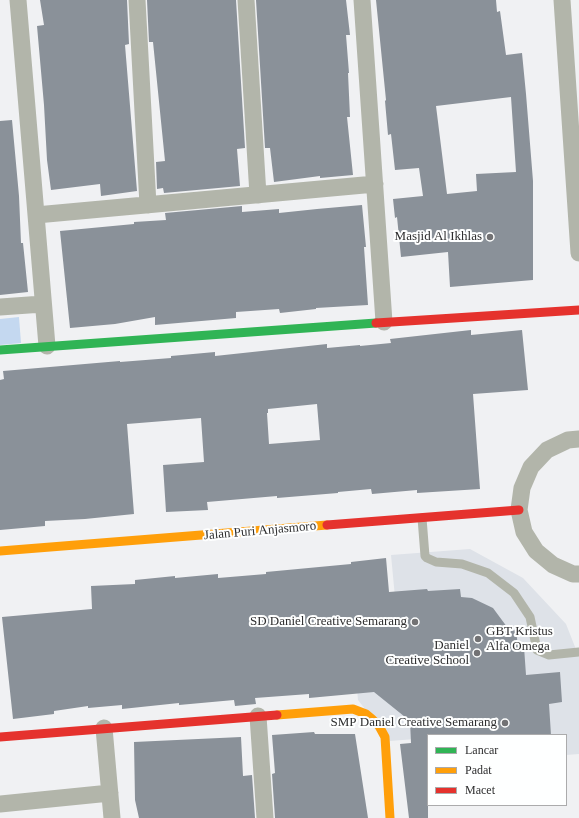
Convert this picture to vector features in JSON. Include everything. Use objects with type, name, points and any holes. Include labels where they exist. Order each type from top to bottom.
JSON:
[{"type":"street","points":[[18,0],[42,304],[47,346]]},
{"type":"street","points":[[137,0],[148,205]]},
{"type":"street","points":[[246,0],[258,195]]},
{"type":"street","points":[[362,0],[384,322]]},
{"type":"street","points":[[562,0],[579,253]]},
{"type":"street","points":[[36,215],[375,184]]},
{"type":"street","points":[[0,307],[42,304]]},
{"type":"street","points":[[0,350],[384,322],[579,310]]},
{"type":"street","points":[[579,439],[568,440],[547,450],[531,467],[522,488],[519,510],[524,532],[536,551],[552,565],[573,574],[579,574]]},
{"type":"street","name":"Jalan Puri Anjasmoro","points":[[0,552],[519,510]]},
{"type":"street","points":[[0,737],[353,709],[366,714],[378,726],[385,737],[390,818]]},
{"type":"street","points":[[258,716],[265,818]]},
{"type":"street","points":[[104,728],[112,818]]},
{"type":"street","points":[[0,804],[110,793]]},
{"type":"lane","points":[[422,518],[425,556],[427,558],[436,562],[462,564],[488,573],[514,593],[530,617],[537,650],[549,655],[579,652]]},
{"type":"shaded area","points":[[19,317],[21,343],[0,345],[0,319]]},
{"type":"shaded area","name":"Daniel Creative School","points":[[470,549],[523,578],[566,624],[579,657],[579,754],[567,755],[567,734],[427,734],[427,738],[390,741],[358,700],[354,655],[400,650],[391,555]]},
{"type":"building","points":[[40,0],[127,0],[129,44],[125,45],[137,191],[101,196],[100,184],[51,190],[47,160],[37,26],[44,25]]},
{"type":"building","points":[[147,0],[236,0],[245,148],[237,149],[240,186],[164,193],[163,188],[157,189],[156,162],[165,161],[153,42],[149,42]]},
{"type":"building","points":[[256,0],[346,0],[350,35],[346,35],[350,117],[347,117],[353,175],[320,178],[320,176],[274,182],[270,148],[265,148]]},
{"type":"building","points":[[376,0],[496,0],[497,12],[500,11],[506,55],[522,53],[533,181],[533,280],[450,287],[448,252],[401,257],[397,217],[395,218],[393,199],[423,196],[419,168],[395,170],[391,134],[388,135]],"holes":[[[511,97],[516,172],[476,174],[477,191],[447,194],[436,106]]]},
{"type":"building","points":[[12,120],[19,196],[21,243],[23,243],[28,292],[0,295],[0,121]]},
{"type":"building","points":[[362,205],[366,247],[364,247],[368,305],[316,308],[280,313],[279,309],[236,312],[236,318],[155,325],[155,317],[115,324],[70,328],[60,231],[134,224],[134,222],[166,220],[165,213],[242,206],[242,212],[279,209],[279,213]]},
{"type":"building","points":[[471,330],[471,335],[522,330],[528,390],[473,394],[480,489],[417,493],[417,490],[372,494],[371,489],[277,498],[277,496],[207,502],[208,510],[166,512],[163,465],[204,462],[201,418],[127,424],[134,514],[45,521],[45,526],[0,530],[0,380],[4,379],[3,371],[171,358],[171,356],[215,352],[215,356],[327,344],[327,348],[360,346],[391,343],[390,339]],"holes":[[[317,404],[320,440],[269,444],[268,409]]]},
{"type":"building","points":[[386,558],[389,592],[427,589],[428,591],[460,589],[461,597],[472,598],[493,608],[510,631],[516,630],[518,647],[524,647],[526,675],[560,672],[562,702],[549,704],[551,734],[427,734],[428,818],[409,818],[400,744],[411,743],[410,721],[374,692],[309,698],[309,694],[255,698],[256,704],[235,706],[234,700],[179,705],[179,703],[122,709],[122,705],[88,708],[88,706],[54,711],[54,714],[13,719],[2,617],[92,609],[91,586],[135,584],[135,580],[175,576],[175,578],[218,574],[218,578],[266,574],[266,572],[351,564],[351,562]]},
{"type":"building","points":[[314,732],[315,734],[355,734],[368,818],[275,818],[272,774],[275,773],[272,735]]},
{"type":"building","points":[[241,737],[243,776],[252,775],[255,818],[139,818],[135,800],[134,742]]},
{"type":"traffic: fast","points":[[0,350],[376,323]]},
{"type":"traffic: slow","points":[[0,551],[327,525]]},
{"type":"traffic: slow","points":[[277,715],[353,709],[366,714],[372,719],[379,726],[385,737],[390,818]]},
{"type":"traffic: jam","points":[[376,323],[579,310]]},
{"type":"traffic: jam","points":[[327,525],[519,510]]},
{"type":"traffic: jam","points":[[0,737],[277,715]]},
{"type":"place","name":"Masjid Al Ikhlas","points":[[490,237]]},
{"type":"place","name":"SD Daniel Creative Semarang","points":[[415,622]]},
{"type":"place","name":"GBT Kristus Alfa Omega","points":[[478,639]]},
{"type":"place","name":"Daniel Creative School","points":[[477,653]]},
{"type":"place","name":"SMP Daniel Creative Semarang","points":[[505,723]]}]
